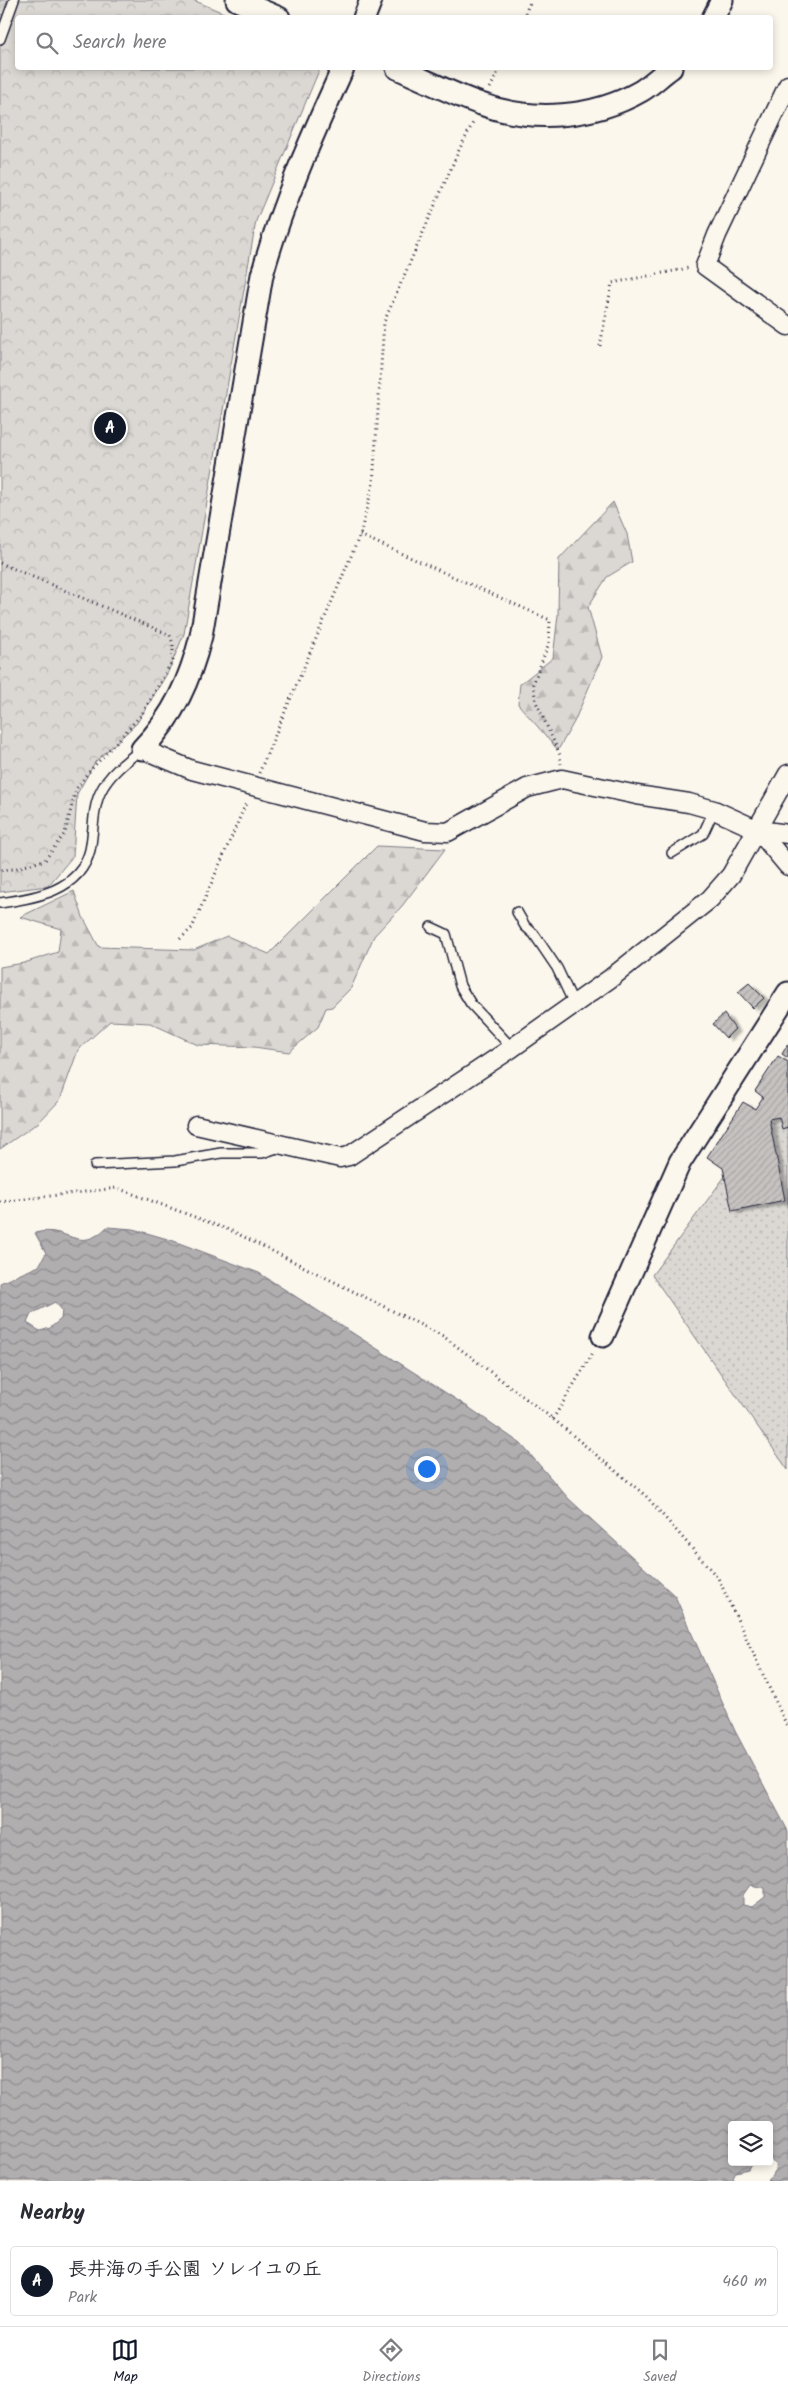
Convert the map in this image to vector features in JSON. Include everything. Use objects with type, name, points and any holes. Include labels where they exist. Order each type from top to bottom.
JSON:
[{"type":"street","points":[[237,0],[272,15]]},
{"type":"street","points":[[365,15],[371,0]]},
{"type":"street","points":[[714,15],[722,0]]},
{"type":"street","points":[[341,70],[292,182],[275,228],[262,275],[201,636],[192,672],[160,729],[142,749],[192,770],[425,831],[448,832],[527,788],[562,780],[689,803],[714,810],[758,830],[788,834]]},
{"type":"street","points":[[402,70],[485,99],[518,113],[559,115],[600,109],[641,91],[668,70]]},
{"type":"street","points":[[788,85],[717,235],[705,266],[788,326]]},
{"type":"street","points":[[196,1125],[340,1158],[349,1156],[512,1048],[611,978],[710,900],[731,875],[788,774]]},
{"type":"street","points":[[758,830],[788,866]]},
{"type":"street","points":[[603,1336],[680,1162],[788,993]]},
{"type":"lane","points":[[0,39],[14,0]]},
{"type":"lane","points":[[0,903],[30,899],[52,892],[68,882],[81,868],[89,852],[99,795],[107,780],[142,749]]},
{"type":"lane","points":[[672,853],[702,834],[714,810]]},
{"type":"lane","points":[[517,912],[525,926],[534,934],[557,968],[574,1004]]},
{"type":"lane","points":[[431,927],[446,934],[460,986],[471,1004],[512,1048]]},
{"type":"lane","points":[[95,1165],[166,1162],[221,1153],[262,1153],[285,1145]]},
{"type":"path","points":[[523,15],[530,0]]},
{"type":"path","points":[[180,939],[192,928],[360,535],[372,484],[384,322],[458,150],[499,70]]},
{"type":"path","points":[[600,346],[612,283],[705,266]]},
{"type":"path","points":[[360,535],[550,620],[549,643],[533,684],[536,702],[560,755],[562,780]]},
{"type":"path","points":[[0,563],[170,635],[173,644],[173,660],[142,714],[87,774],[76,789],[65,832],[44,860],[14,869],[0,870]]},
{"type":"path","points":[[0,1202],[117,1188],[232,1231],[443,1336],[553,1419],[646,1496],[718,1578],[788,1728]]},
{"type":"path","points":[[553,1419],[603,1336]]},
{"type":"green space","points":[[0,0],[193,0],[228,15],[15,15],[15,70],[319,70],[256,221],[184,634],[168,672],[137,723],[95,762],[77,794],[73,856],[48,886],[0,892]]},
{"type":"green space","points":[[613,502],[627,534],[632,562],[607,577],[588,607],[602,657],[574,722],[558,750],[518,704],[520,684],[553,658],[558,615],[559,559]]},
{"type":"green space","points":[[377,846],[445,849],[402,906],[374,936],[351,988],[332,1007],[326,1008],[318,1027],[289,1052],[254,1047],[198,1045],[150,1023],[110,1021],[78,1050],[60,1100],[39,1122],[0,1149],[0,967],[24,963],[58,952],[61,929],[20,917],[74,891],[83,917],[99,947],[194,950],[227,936],[269,954]]},
{"type":"green space","points":[[788,1091],[788,1470],[652,1275]]},
{"type":"water","points":[[107,1227],[133,1229],[171,1240],[259,1273],[471,1409],[521,1444],[569,1499],[675,1596],[735,1731],[788,1831],[788,2181],[767,2181],[773,2176],[776,2166],[773,2162],[773,2121],[728,2121],[728,2166],[750,2166],[748,2169],[736,2172],[733,2178],[735,2181],[0,2181],[0,1283],[39,1266],[46,1253],[35,1233],[56,1232],[72,1238],[88,1239]],"holes":[[[55,1302],[62,1310],[61,1319],[50,1328],[40,1331],[27,1323],[31,1314]],[[750,1885],[765,1888],[765,1897],[752,1907],[743,1905],[743,1895]]]},
{"type":"building","points":[[749,983],[764,998],[753,1008],[738,992]]},
{"type":"building","points":[[724,1014],[735,1029],[726,1038],[713,1024]]},
{"type":"building","points":[[788,1044],[788,1058],[782,1054]]},
{"type":"building","points":[[778,1056],[788,1062],[788,1127],[782,1129],[779,1117],[769,1119],[785,1200],[732,1211],[723,1168],[707,1157],[743,1102],[755,1109],[763,1097],[755,1091]]},
{"type":"place","name":"長井海の手公園 ソレイユの丘","points":[[110,428]]}]
